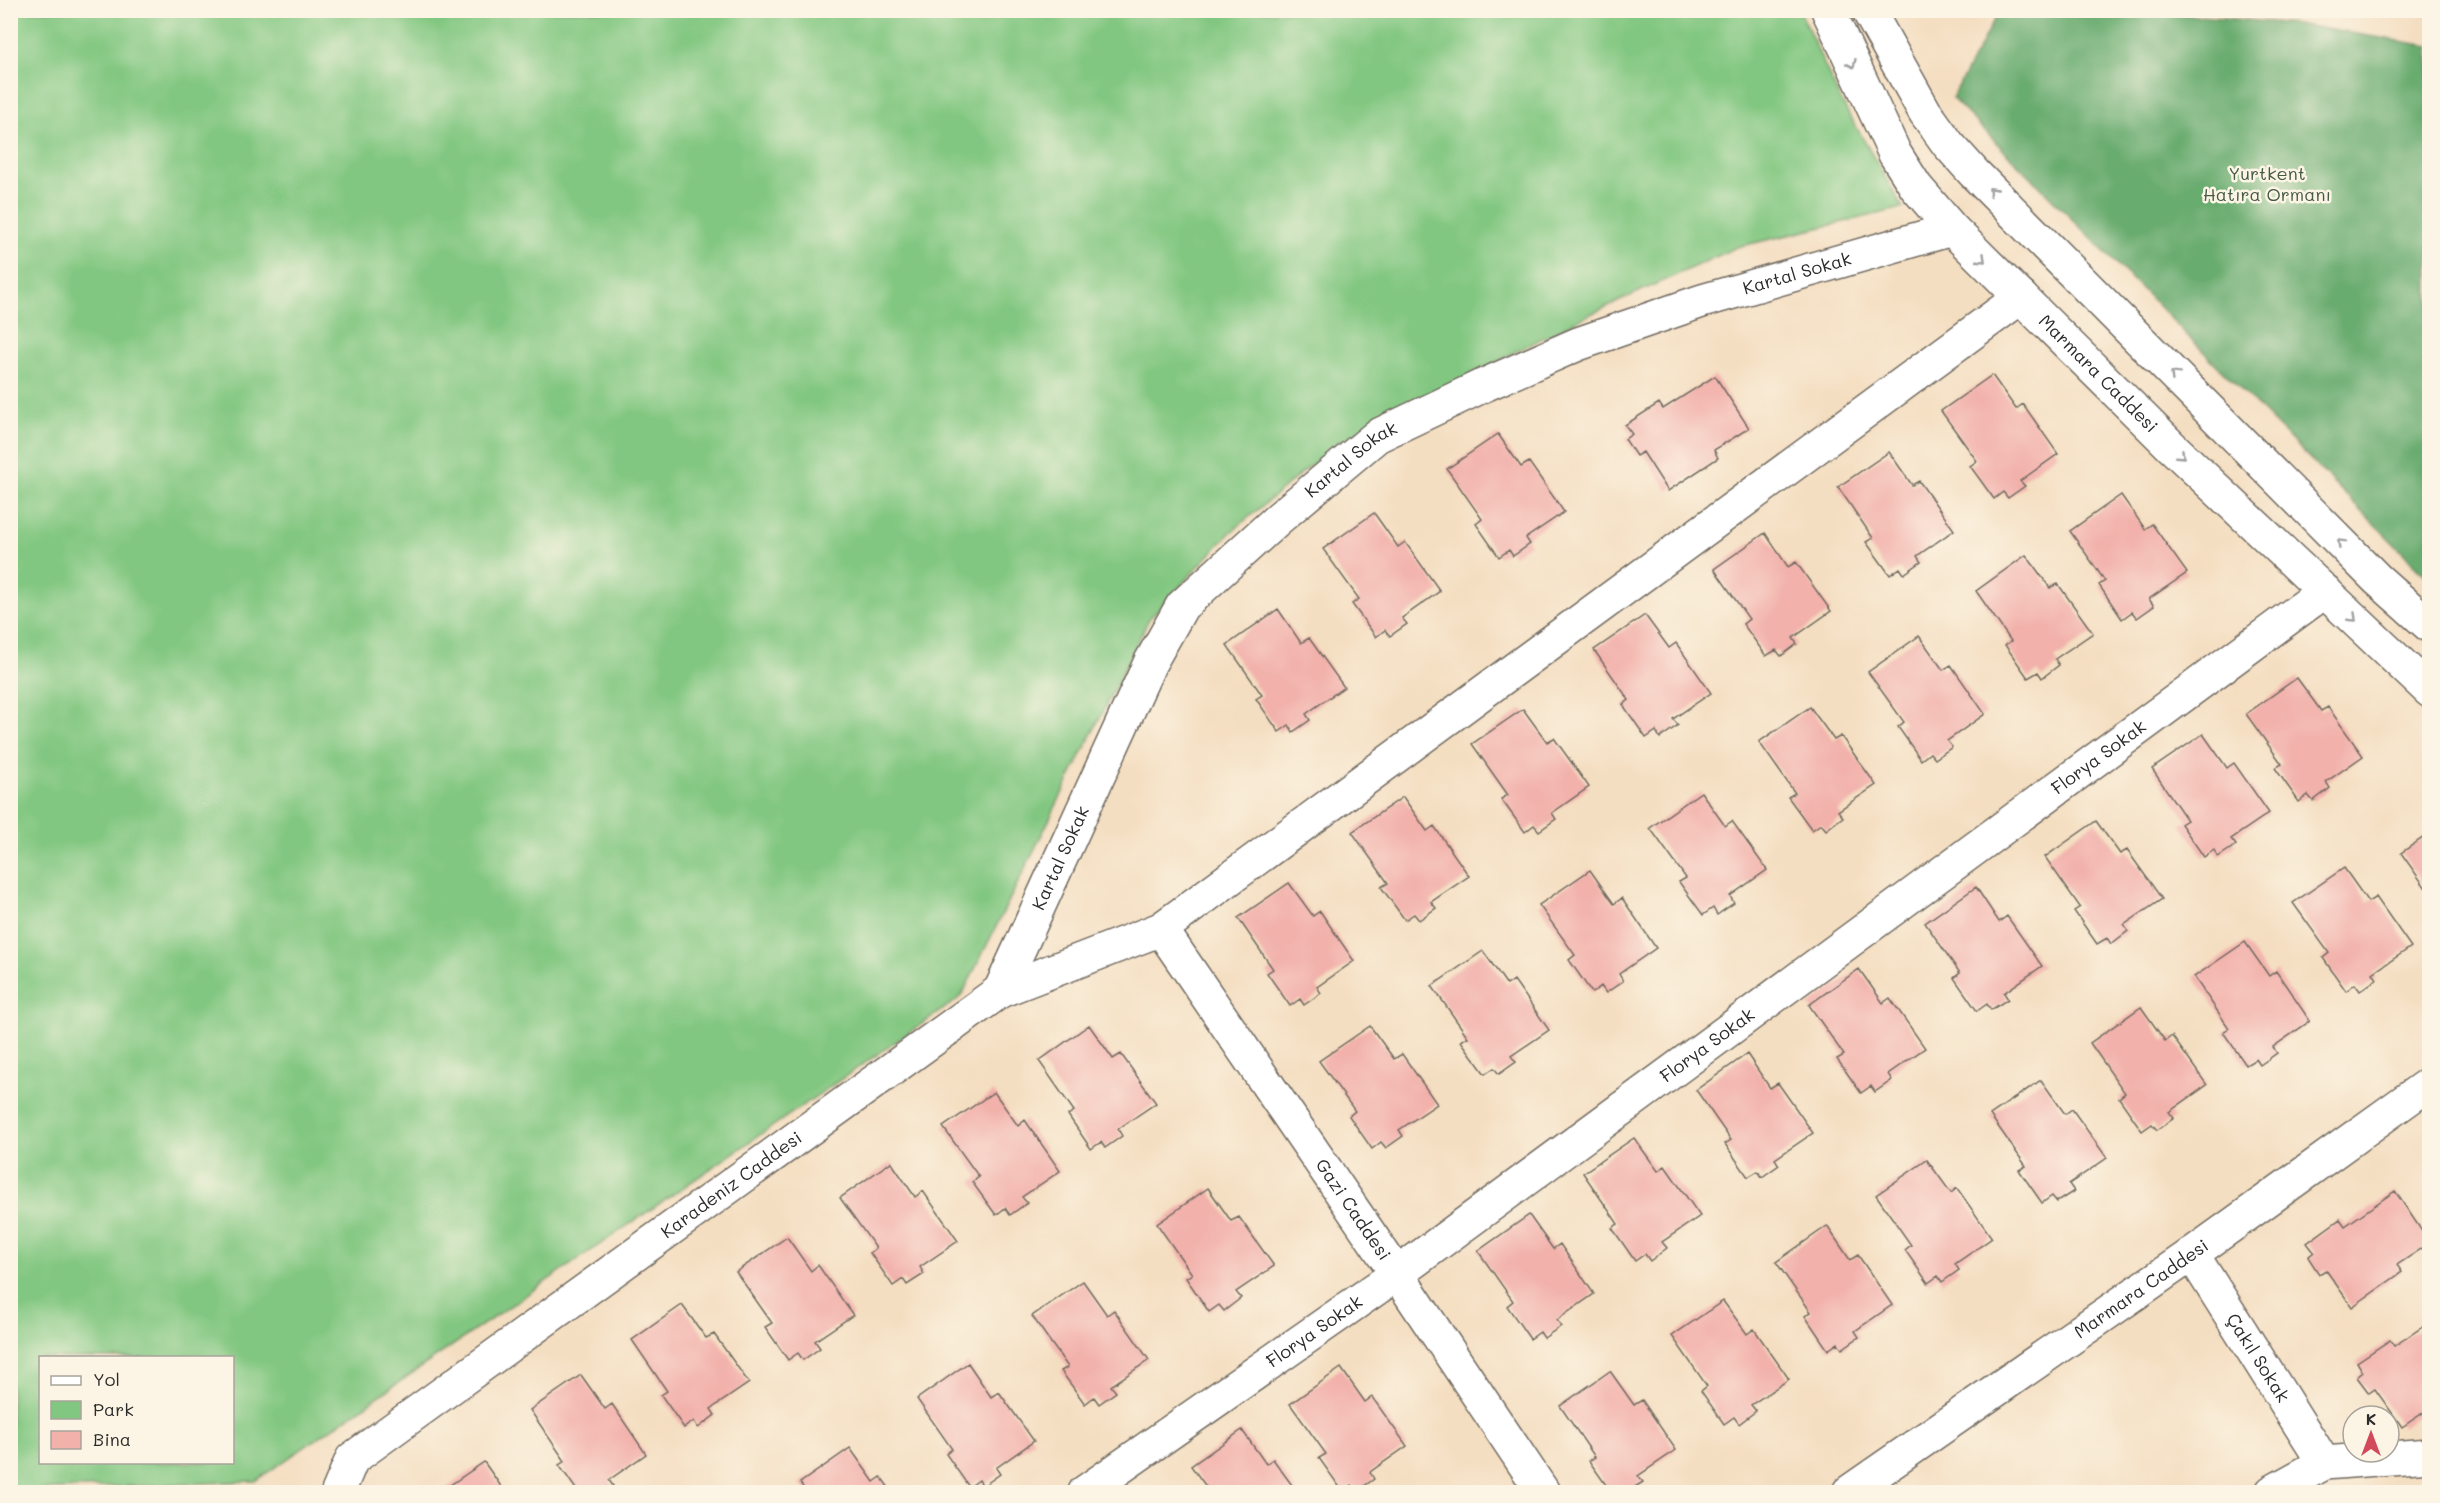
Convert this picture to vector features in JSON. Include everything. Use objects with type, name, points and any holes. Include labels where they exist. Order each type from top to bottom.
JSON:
[{"type":"street","name":"Marmara Caddesi","points":[[1828,10],[1896,154],[1916,187],[1952,229],[2172,447],[2430,691]]},
{"type":"street","points":[[1868,10],[1925,112],[1948,144],[1967,165],[2377,579],[2430,626]]},
{"type":"street","name":"Kartal Sokak","points":[[1000,991],[1150,663],[1182,606],[1279,518],[1377,436],[1578,344],[1702,301],[1952,229]]},
{"type":"street","points":[[1161,929],[2021,297]]},
{"type":"street","name":"Florya Sokak","points":[[1085,1492],[1397,1274],[2325,591]]},
{"type":"street","name":"Karadeniz Caddesi","points":[[338,1492],[352,1459],[1000,991],[1161,929]]},
{"type":"street","name":"Gazi Caddesi","points":[[1161,929],[1543,1492]]},
{"type":"street","name":"Marmara Caddesi","points":[[1849,1492],[2192,1254],[2430,1083]]},
{"type":"street","name":"Çakıl Sokak","points":[[2192,1254],[2324,1463]]},
{"type":"street","points":[[2272,1492],[2324,1463],[2430,1455]]},
{"type":"green space","points":[[10,11],[1800,11],[1839,97],[1903,208],[1737,247],[1582,318],[1339,442],[1230,533],[1149,619],[961,997],[255,1481],[11,1491]]},
{"type":"green space","name":"Yurtkent Hatıra Ormanı","points":[[1999,11],[2140,11],[2296,24],[2429,46],[2429,579],[1952,98]]},
{"type":"building","points":[[1992,375],[2016,409],[2023,404],[2058,454],[2020,481],[2025,486],[2008,498],[2003,492],[1994,499],[1970,466],[1977,461],[1941,411]]},
{"type":"building","points":[[1715,376],[1749,428],[1714,450],[1718,458],[1668,491],[1643,452],[1636,456],[1625,439],[1632,434],[1625,425],[1659,403],[1663,409]]},
{"type":"building","points":[[1498,434],[1521,467],[1529,462],[1564,512],[1526,538],[1530,544],[1513,556],[1509,550],[1499,557],[1476,524],[1482,519],[1447,469]]},
{"type":"building","points":[[1889,452],[1912,485],[1919,481],[1954,530],[1917,556],[1921,562],[1904,574],[1900,568],[1890,575],[1866,542],[1873,538],[1838,487]]},
{"type":"building","points":[[2121,495],[2145,529],[2152,524],[2187,573],[2149,599],[2154,606],[2137,618],[2132,612],[2122,619],[2099,585],[2105,581],[2070,531]]},
{"type":"building","points":[[1374,513],[1398,547],[1405,542],[1440,591],[1402,618],[1407,624],[1390,636],[1385,630],[1376,637],[1352,604],[1359,599],[1323,549]]},
{"type":"building","points":[[1765,533],[1788,567],[1796,562],[1831,611],[1793,638],[1797,644],[1781,656],[1776,650],[1766,656],[1743,624],[1749,619],[1714,569]]},
{"type":"building","points":[[2026,555],[2050,588],[2058,584],[2093,633],[2055,659],[2059,665],[2042,678],[2038,672],[2028,678],[2005,645],[2011,641],[1976,591]]},
{"type":"building","points":[[1278,609],[1301,643],[1309,638],[1344,687],[1306,714],[1310,720],[1293,732],[1289,725],[1279,732],[1256,699],[1262,695],[1227,645]]},
{"type":"building","points":[[1645,615],[1669,648],[1676,643],[1711,693],[1673,719],[1678,725],[1660,738],[1656,731],[1646,738],[1623,705],[1629,700],[1594,650]]},
{"type":"building","points":[[1919,636],[1943,670],[1951,665],[1985,714],[1947,741],[1952,747],[1935,759],[1930,753],[1921,760],[1898,727],[1904,722],[1868,672]]},
{"type":"building","points":[[2297,678],[2321,711],[2328,707],[2363,756],[2326,782],[2330,788],[2313,801],[2308,795],[2299,802],[2275,768],[2282,764],[2246,714]]},
{"type":"building","points":[[1810,707],[1834,740],[1841,736],[1876,785],[1838,811],[1843,817],[1826,830],[1821,824],[1812,830],[1788,797],[1795,793],[1759,742]]},
{"type":"building","points":[[1523,709],[1547,742],[1554,738],[1589,787],[1552,813],[1556,819],[1539,831],[1534,825],[1525,832],[1501,799],[1508,795],[1472,744]]},
{"type":"building","points":[[2203,734],[2227,768],[2234,763],[2269,813],[2231,839],[2236,845],[2218,857],[2214,850],[2204,857],[2181,824],[2187,820],[2152,769]]},
{"type":"building","points":[[1701,792],[1725,826],[1732,821],[1767,870],[1730,896],[1734,903],[1717,915],[1713,908],[1703,915],[1679,882],[1686,878],[1650,828]]},
{"type":"building","points":[[1403,797],[1427,831],[1434,826],[1469,876],[1431,902],[1436,908],[1419,920],[1414,914],[1405,920],[1381,887],[1388,883],[1352,832]]},
{"type":"building","points":[[2096,821],[2120,854],[2127,850],[2162,899],[2124,925],[2128,931],[2111,944],[2107,938],[2097,944],[2074,911],[2080,907],[2045,857]]},
{"type":"building","points":[[2430,833],[2430,894],[2401,853]]},
{"type":"building","points":[[2344,868],[2368,902],[2376,897],[2411,947],[2373,973],[2377,979],[2360,991],[2355,984],[2346,991],[2323,958],[2329,953],[2293,903]]},
{"type":"building","points":[[1590,870],[1614,904],[1622,898],[1656,948],[1619,974],[1623,981],[1606,993],[1601,986],[1592,993],[1569,960],[1575,955],[1539,905]]},
{"type":"building","points":[[1289,883],[1313,916],[1320,911],[1354,961],[1317,987],[1321,993],[1304,1005],[1300,999],[1290,1006],[1267,973],[1273,969],[1238,918]]},
{"type":"building","points":[[1976,887],[1999,922],[2007,916],[2042,966],[2004,993],[2008,999],[1991,1010],[1987,1004],[1977,1011],[1954,978],[1960,973],[1925,923]]},
{"type":"building","points":[[2245,942],[2269,976],[2276,971],[2310,1021],[2273,1047],[2277,1053],[2260,1065],[2256,1059],[2246,1065],[2223,1032],[2229,1028],[2194,977]]},
{"type":"building","points":[[1483,951],[1507,985],[1514,980],[1549,1030],[1511,1056],[1516,1062],[1499,1074],[1494,1068],[1485,1074],[1461,1041],[1468,1037],[1432,986]]},
{"type":"building","points":[[1859,969],[1883,1003],[1890,998],[1925,1048],[1888,1074],[1892,1080],[1875,1092],[1871,1086],[1861,1093],[1837,1059],[1844,1055],[1809,1005]]},
{"type":"building","points":[[2141,1007],[2165,1041],[2172,1036],[2207,1085],[2169,1112],[2174,1118],[2157,1130],[2152,1124],[2142,1131],[2119,1098],[2125,1093],[2090,1043]]},
{"type":"building","points":[[1089,1025],[1113,1059],[1121,1054],[1156,1103],[1118,1129],[1122,1136],[1105,1148],[1101,1142],[1091,1149],[1068,1115],[1074,1111],[1039,1061]]},
{"type":"building","points":[[1370,1026],[1394,1059],[1402,1054],[1437,1104],[1399,1130],[1403,1136],[1386,1148],[1381,1142],[1372,1149],[1349,1116],[1355,1111],[1319,1061]]},
{"type":"building","points":[[1747,1054],[1770,1088],[1778,1083],[1813,1133],[1775,1159],[1779,1165],[1762,1177],[1758,1171],[1748,1177],[1725,1144],[1731,1140],[1696,1090]]},
{"type":"building","points":[[2041,1080],[2065,1114],[2072,1109],[2107,1158],[2069,1184],[2074,1191],[2057,1202],[2052,1196],[2042,1203],[2019,1170],[2026,1166],[1990,1115]]},
{"type":"building","points":[[994,1092],[1018,1126],[1025,1120],[1060,1171],[1022,1197],[1027,1203],[1010,1215],[1005,1208],[996,1215],[972,1182],[979,1177],[943,1127]]},
{"type":"building","points":[[1634,1138],[1658,1171],[1665,1166],[1700,1216],[1662,1242],[1667,1248],[1650,1261],[1645,1254],[1635,1261],[1612,1228],[1618,1224],[1583,1173]]},
{"type":"building","points":[[1927,1160],[1951,1193],[1957,1188],[1992,1238],[1955,1264],[1959,1270],[1942,1282],[1938,1276],[1928,1283],[1905,1250],[1911,1245],[1876,1195]]},
{"type":"building","points":[[891,1162],[915,1197],[923,1191],[958,1241],[920,1267],[924,1274],[907,1285],[903,1279],[893,1286],[870,1253],[876,1248],[840,1198]]},
{"type":"building","points":[[1208,1188],[1231,1221],[1239,1217],[1274,1266],[1236,1292],[1241,1298],[1224,1311],[1219,1305],[1209,1312],[1186,1278],[1192,1274],[1157,1224]]},
{"type":"building","points":[[2395,1191],[2430,1243],[2397,1265],[2402,1272],[2352,1307],[2326,1270],[2319,1274],[2308,1257],[2314,1252],[2307,1243],[2340,1219],[2345,1226]]},
{"type":"building","points":[[1529,1215],[1553,1249],[1560,1244],[1594,1294],[1557,1320],[1561,1326],[1544,1338],[1540,1332],[1530,1339],[1507,1306],[1513,1301],[1478,1251]]},
{"type":"building","points":[[1827,1226],[1850,1260],[1858,1255],[1892,1305],[1855,1331],[1859,1337],[1842,1349],[1838,1343],[1828,1350],[1805,1316],[1811,1312],[1776,1262]]},
{"type":"building","points":[[787,1237],[811,1271],[818,1265],[853,1315],[815,1341],[820,1348],[803,1360],[798,1353],[788,1360],[765,1327],[772,1323],[736,1272]]},
{"type":"building","points":[[1083,1281],[1107,1315],[1114,1310],[1149,1360],[1111,1386],[1116,1392],[1099,1404],[1094,1397],[1085,1404],[1061,1371],[1068,1367],[1032,1316]]},
{"type":"building","points":[[1723,1301],[1747,1334],[1754,1329],[1789,1379],[1751,1405],[1756,1411],[1739,1424],[1734,1417],[1724,1424],[1701,1391],[1707,1386],[1672,1336]]},
{"type":"building","points":[[682,1305],[706,1338],[714,1334],[749,1383],[711,1409],[715,1415],[698,1428],[694,1421],[684,1428],[661,1395],[667,1391],[632,1340]]},
{"type":"building","points":[[2430,1322],[2430,1408],[2402,1427],[2401,1404],[2386,1404],[2375,1389],[2369,1393],[2357,1377],[2363,1372],[2357,1362],[2390,1340],[2394,1346]]},
{"type":"building","points":[[968,1363],[991,1397],[999,1392],[1034,1441],[996,1468],[1000,1474],[983,1486],[979,1480],[969,1487],[946,1454],[952,1449],[917,1399]]},
{"type":"building","points":[[1341,1368],[1365,1402],[1372,1397],[1407,1446],[1370,1472],[1374,1479],[1357,1491],[1352,1485],[1343,1492],[1319,1458],[1326,1454],[1290,1404]]},
{"type":"building","points":[[1610,1371],[1634,1405],[1642,1400],[1676,1450],[1638,1476],[1643,1482],[1627,1492],[1622,1487],[1611,1492],[1589,1461],[1595,1457],[1560,1406]]},
{"type":"building","points":[[581,1375],[605,1409],[612,1404],[646,1454],[609,1480],[613,1486],[604,1492],[578,1492],[559,1465],[565,1461],[530,1410]]},
{"type":"building","points":[[1242,1430],[1266,1464],[1273,1459],[1297,1492],[1210,1492],[1191,1466]]},
{"type":"building","points":[[850,1448],[874,1482],[881,1477],[892,1492],[806,1492],[800,1483]]},
{"type":"building","points":[[484,1462],[505,1492],[440,1492]]}]
